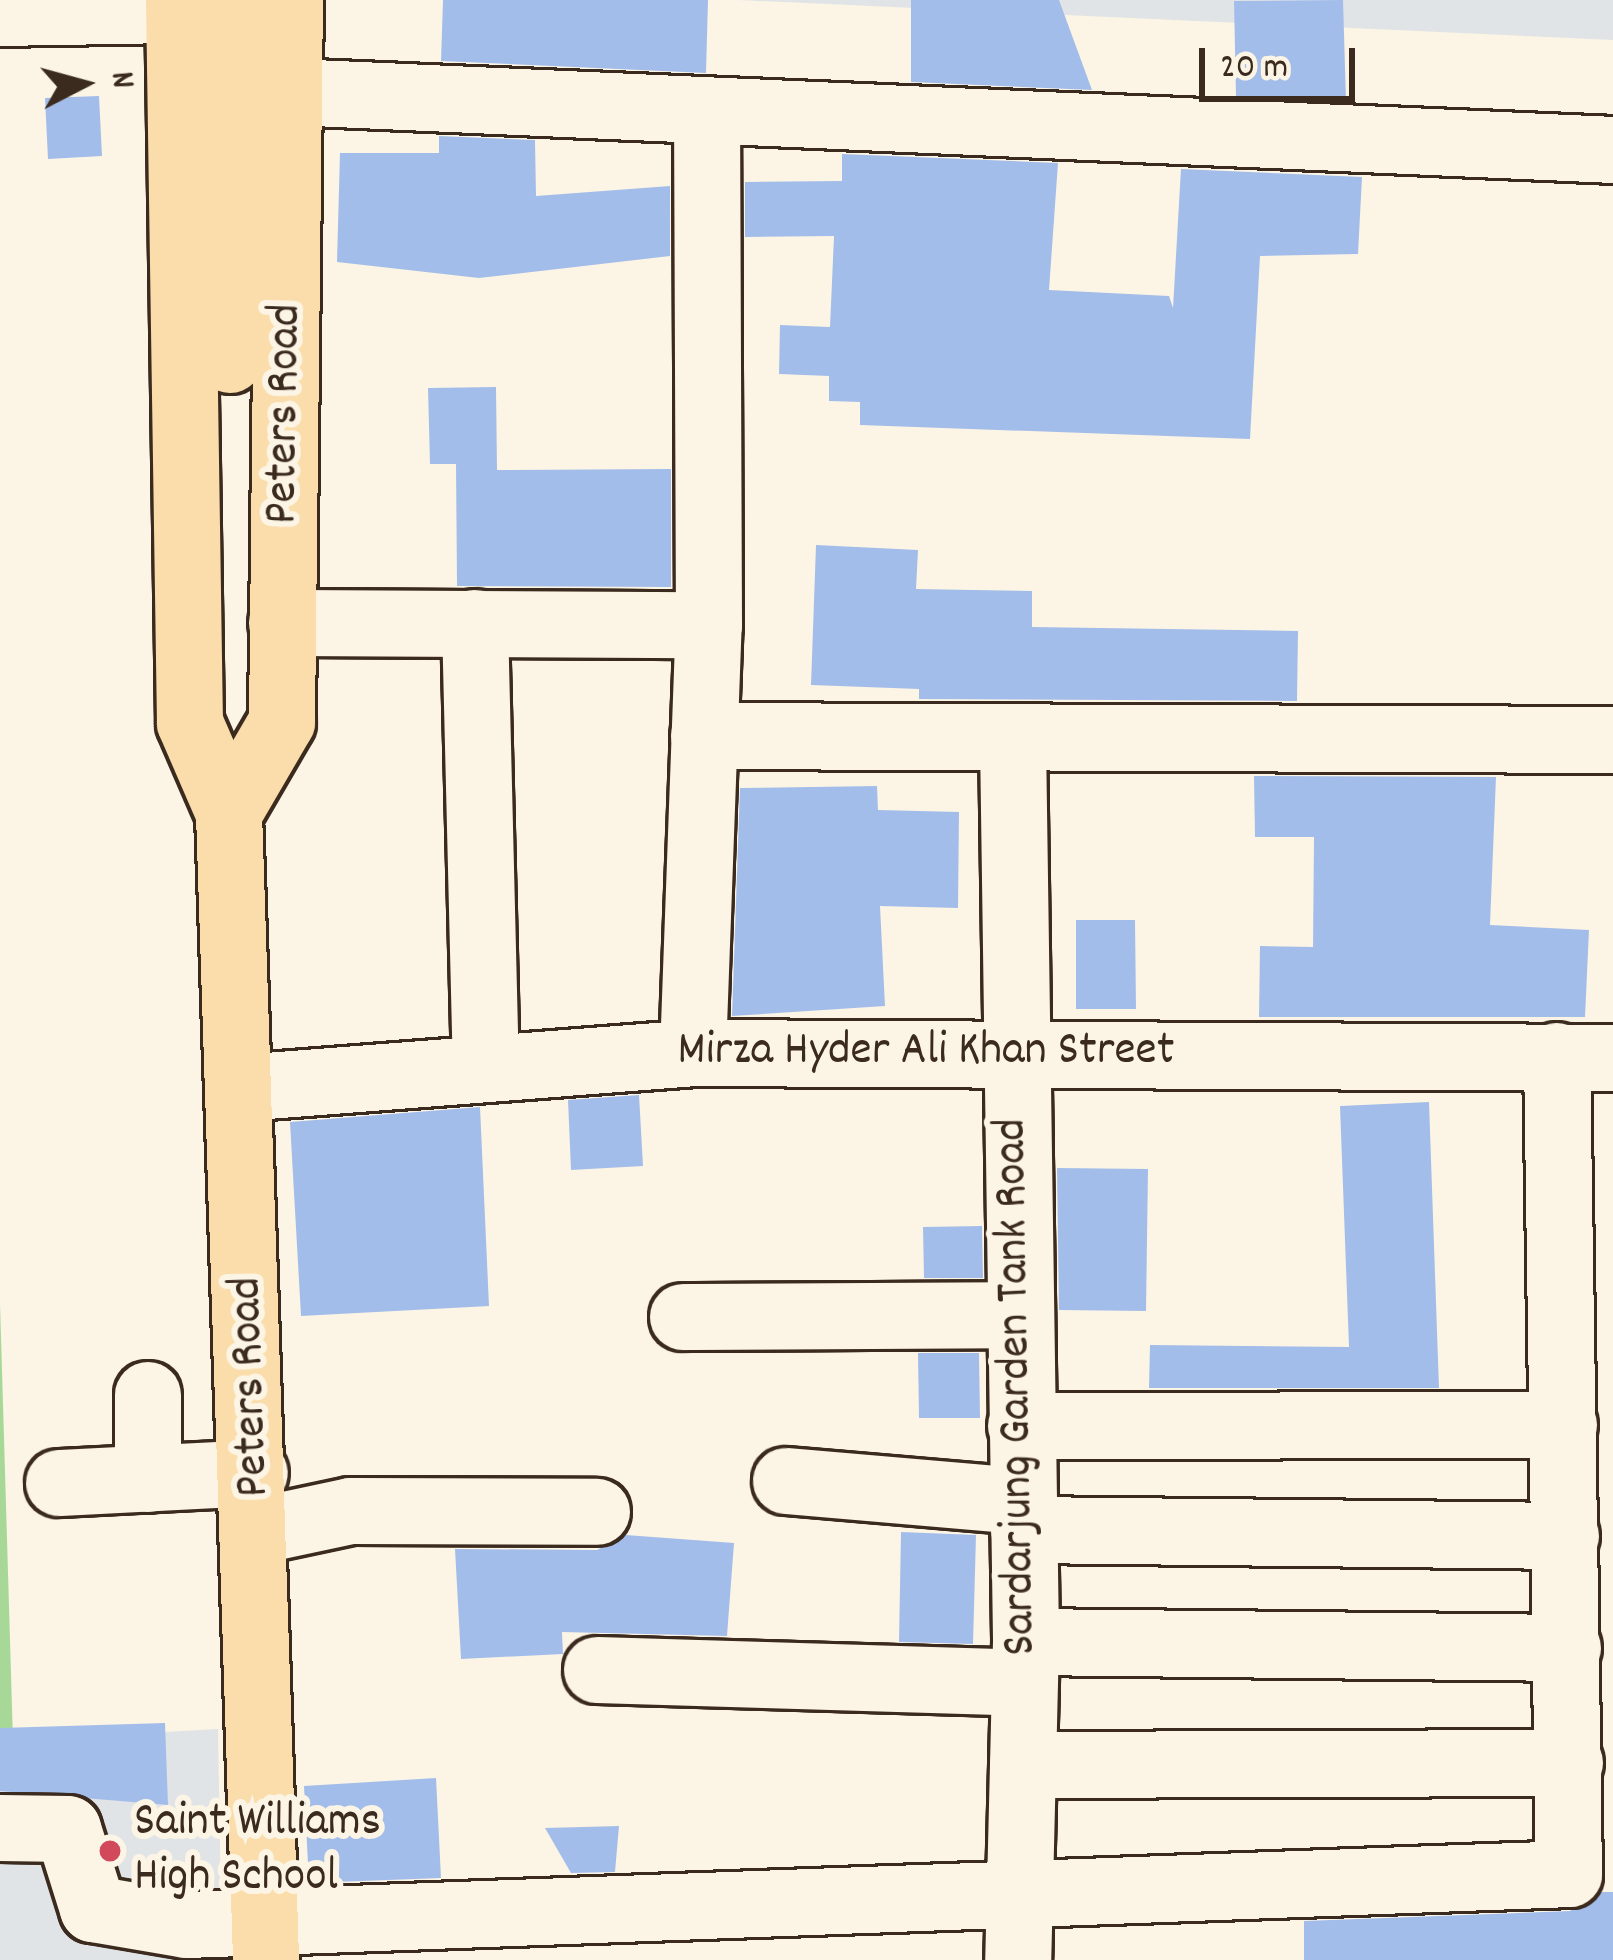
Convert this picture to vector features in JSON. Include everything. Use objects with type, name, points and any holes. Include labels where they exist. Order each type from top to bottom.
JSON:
[{"type":"main road","name":"Peters Road","points":[[230,814],[282,722],[256,616],[292,92],[290,0]]},
{"type":"main road","name":"Peters Road","points":[[195,3],[190,723],[230,814],[256,1502],[266,1943]]},
{"type":"main road","points":[[195,3],[256,616]]},
{"type":"street","points":[[0,13],[195,3]]},
{"type":"street","points":[[292,92],[1613,149]]},
{"type":"street","points":[[694,1053],[709,626],[707,112]]},
{"type":"street","points":[[256,616],[709,626]]},
{"type":"street","points":[[475,623],[486,1065]]},
{"type":"street","points":[[704,736],[1013,741],[1613,740]]},
{"type":"street","name":"Sardarjung Garden Tank Road","points":[[1013,741],[1015,1315],[1022,1426],[1025,1662],[1018,1929]]},
{"type":"street","name":"Mirza Hyder Ali Khan Street","points":[[241,1088],[486,1065],[694,1053],[1012,1049],[1585,1057]]},
{"type":"street","points":[[0,1828],[68,1829],[92,1909],[266,1943],[1018,1929],[1569,1874],[1564,1425],[1585,1057]]},
{"type":"street","points":[[683,1317],[1015,1315]]},
{"type":"street","points":[[148,1395],[148,1479]]},
{"type":"street","points":[[1022,1426],[1564,1425]]},
{"type":"street","points":[[59,1483],[148,1479],[256,1502],[351,1511],[597,1512]]},
{"type":"street","points":[[786,1481],[1022,1515],[1566,1536]]},
{"type":"street","points":[[597,1670],[1568,1648]]},
{"type":"street","points":[[1023,1765],[1570,1763]]},
{"type":"shaded area","points":[[738,0],[1613,0],[1613,40]]},
{"type":"shaded area","name":"Saint Williams High School","points":[[218,1729],[222,1960],[0,1960],[0,1741]]},
{"type":"green space","points":[[0,1303],[13,1741],[0,1741]]},
{"type":"building","points":[[443,0],[708,0],[706,73],[441,61]]},
{"type":"building","points":[[911,0],[1059,0],[1092,90],[911,82]]},
{"type":"building","points":[[1343,0],[1346,101],[1236,96],[1234,1]]},
{"type":"building","points":[[99,96],[102,156],[48,159],[45,98]]},
{"type":"building","points":[[439,136],[535,140],[536,196],[670,186],[670,256],[479,278],[337,262],[340,153],[439,153]]},
{"type":"building","points":[[842,154],[1058,163],[1049,290],[1169,296],[1173,308],[1181,169],[1362,177],[1358,254],[1260,256],[1250,439],[860,425],[860,402],[829,401],[829,376],[779,374],[780,325],[830,327],[834,236],[745,237],[745,182],[842,181]]},
{"type":"building","points":[[496,387],[497,470],[671,469],[671,587],[457,586],[456,464],[430,464],[428,388]]},
{"type":"building","points":[[816,545],[918,550],[916,589],[1032,591],[1032,627],[1298,631],[1297,701],[919,699],[919,689],[811,685]]},
{"type":"building","points":[[1254,776],[1496,777],[1490,925],[1589,930],[1585,1017],[1259,1017],[1260,946],[1313,947],[1314,837],[1255,837]]},
{"type":"building","points":[[877,786],[878,810],[959,812],[958,908],[880,906],[885,1006],[732,1016],[740,788]]},
{"type":"building","points":[[1076,920],[1135,920],[1136,1009],[1076,1009]]},
{"type":"building","points":[[639,1095],[643,1166],[571,1170],[568,1100]]},
{"type":"building","points":[[1429,1102],[1439,1388],[1149,1388],[1150,1345],[1349,1347],[1340,1106]]},
{"type":"building","points":[[480,1107],[489,1306],[301,1316],[290,1122]]},
{"type":"building","points":[[1057,1168],[1148,1169],[1146,1311],[1059,1310]]},
{"type":"building","points":[[982,1226],[983,1278],[924,1278],[923,1227]]},
{"type":"building","points":[[918,1353],[979,1353],[980,1418],[919,1418]]},
{"type":"building","points":[[901,1532],[976,1535],[973,1644],[899,1642]]},
{"type":"building","points":[[626,1535],[734,1543],[727,1636],[562,1632],[563,1654],[461,1659],[455,1549],[597,1550]]},
{"type":"building","points":[[165,1723],[168,1805],[0,1791],[0,1728]]},
{"type":"building","points":[[436,1778],[441,1878],[309,1883],[304,1786]]},
{"type":"building","points":[[619,1826],[615,1872],[571,1873],[545,1828]]},
{"type":"building","points":[[1602,1892],[1613,1892],[1613,1960],[1304,1960],[1304,1921],[1570,1911]]},
{"type":"place","name":"Saint Williams High School","points":[[110,1851]]}]
